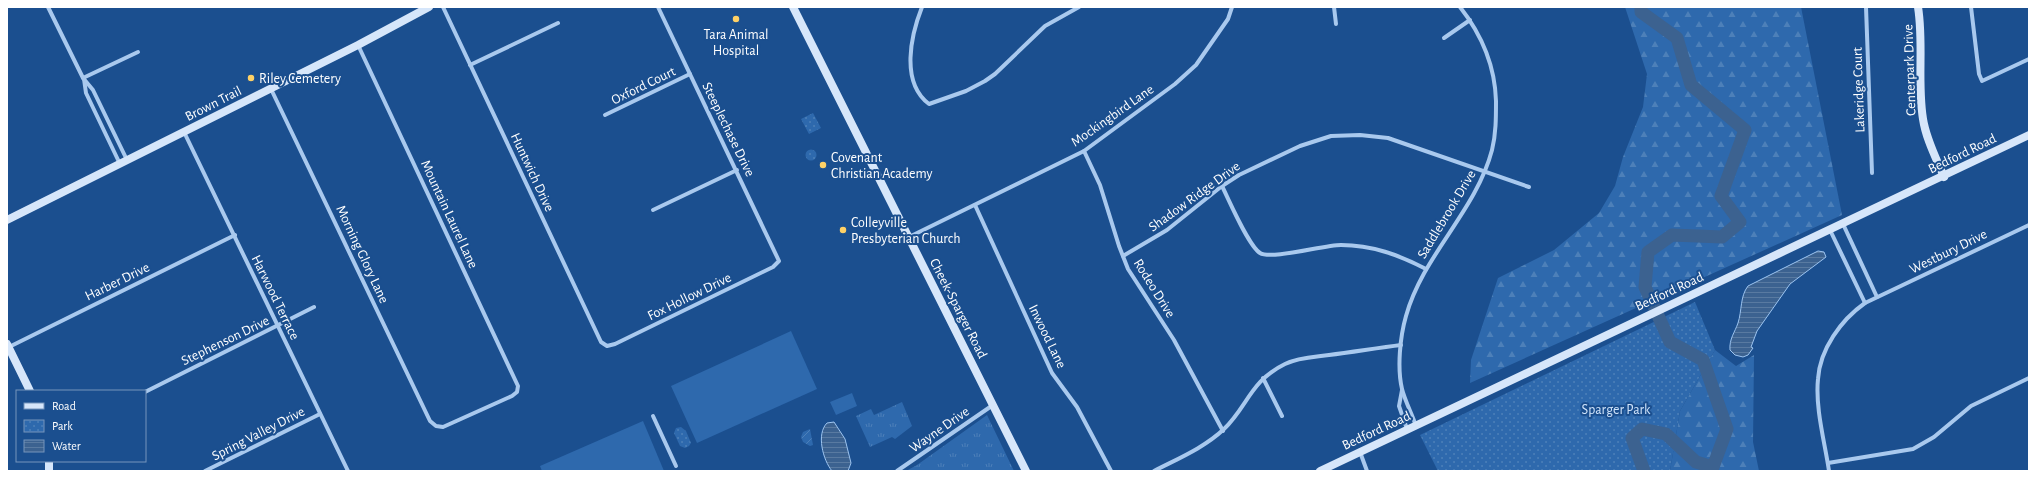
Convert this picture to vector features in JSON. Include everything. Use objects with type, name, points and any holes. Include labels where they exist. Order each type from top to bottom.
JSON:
[{"type":"street","points":[[48,7],[84,78],[93,90],[124,163]]},
{"type":"street","name":"Brown Trail","points":[[7,220],[271,89],[429,7]]},
{"type":"street","name":"Huntwich Drive","points":[[443,7],[601,342],[604,345]]},
{"type":"street","name":"Steeplechase Drive","points":[[658,7],[737,170],[779,261]]},
{"type":"street","name":"Cheek-Sparger Road","points":[[793,7],[1026,471]]},
{"type":"street","points":[[922,7],[911,39],[911,64],[916,86],[923,100],[928,104],[966,91],[985,81],[995,74],[1045,26],[1079,7]]},
{"type":"street","name":"Mockingbird Lane","points":[[909,238],[1084,151],[1175,84],[1196,65],[1228,20],[1232,7]]},
{"type":"street","points":[[1334,7],[1336,24]]},
{"type":"street","name":"Saddlebrook Drive","points":[[1416,426],[1402,390],[1400,374],[1405,317],[1414,292],[1426,269],[1472,197],[1485,171],[1495,134],[1496,95],[1494,77],[1486,50],[1470,20],[1460,7]]},
{"type":"street","name":"Lakeridge Court","points":[[1866,7],[1872,173]]},
{"type":"street","name":"Centerpark Drive","points":[[1918,7],[1921,28],[1923,119],[1931,146],[1944,177]]},
{"type":"street","points":[[1971,7],[1979,74],[1982,81],[2029,59]]},
{"type":"street","points":[[1444,38],[1470,20]]},
{"type":"street","points":[[470,65],[558,23]]},
{"type":"street","name":"Mountain Laurel Lane","points":[[358,45],[518,386],[517,392],[454,423],[443,427],[436,426]]},
{"type":"street","points":[[84,78],[138,52]]},
{"type":"street","name":"Oxford Court","points":[[605,115],[690,74]]},
{"type":"street","points":[[84,78],[86,93],[124,163]]},
{"type":"street","name":"Morning Glory Lane","points":[[271,89],[430,421],[436,426]]},
{"type":"street","name":"Harwood Terrace","points":[[184,132],[348,471]]},
{"type":"street","name":"Shadow Ridge Drive","points":[[1123,256],[1167,230],[1222,186],[1266,161],[1318,140],[1346,135],[1360,135],[1394,140],[1529,187]]},
{"type":"street","name":"Bedford Road","points":[[1320,471],[1646,316],[1944,177],[2029,135]]},
{"type":"street","name":"Rodeo Drive","points":[[1084,151],[1100,184],[1128,269],[1174,340],[1223,430]]},
{"type":"street","points":[[653,210],[737,170]]},
{"type":"street","points":[[1222,186],[1248,238],[1260,253],[1268,255],[1281,254],[1334,246],[1362,247],[1403,257],[1426,269]]},
{"type":"street","name":"Inwood Lane","points":[[975,205],[1052,373],[1078,407],[1111,471]]},
{"type":"street","points":[[1843,224],[1877,297]]},
{"type":"street","name":"Westbury Drive","points":[[1829,471],[1818,389],[1820,368],[1833,335],[1845,319],[1865,303],[2029,225]]},
{"type":"street","points":[[1830,230],[1865,303]]},
{"type":"street","name":"Harber Drive","points":[[8,346],[235,235]]},
{"type":"street","name":"Fox Hollow Drive","points":[[604,345],[615,344],[774,267],[779,261]]},
{"type":"street","name":"Stephenson Drive","points":[[146,392],[314,308]]},
{"type":"street","points":[[1154,471],[1196,450],[1223,430],[1231,422],[1252,390],[1264,378],[1285,364],[1294,360],[1402,345]]},
{"type":"street","points":[[8,346],[30,390]]},
{"type":"street","points":[[1264,378],[1282,416]]},
{"type":"street","points":[[1828,463],[1913,449],[1934,437],[1971,406],[2029,378]]},
{"type":"street","name":"Saddlebrook Drive","points":[[1402,390],[1399,406],[1408,430]]},
{"type":"street","name":"Wayne Drive","points":[[897,471],[993,405]]},
{"type":"street","name":"Spring Valley Drive","points":[[205,471],[320,414]]},
{"type":"street","points":[[653,416],[676,466]]},
{"type":"street","points":[[1360,452],[1367,471]]},
{"type":"green space","points":[[1625,7],[1801,7],[1842,215],[1470,383],[1471,360],[1498,278],[1554,250],[1599,213],[1615,186],[1623,157],[1643,107],[1647,74]]},
{"type":"green space","points":[[813,113],[821,128],[809,134],[801,119]]},
{"type":"green space","points":[[811,149],[815,151],[817,155],[815,159],[811,161],[807,159],[805,155],[807,151]]},
{"type":"green space","name":"Sparger Park","points":[[1695,302],[1715,350],[1680,411],[1670,471],[1438,471],[1420,435]]},
{"type":"green space","points":[[791,331],[817,389],[697,443],[671,386]]},
{"type":"green space","points":[[1715,350],[1736,366],[1754,355],[1753,442],[1759,471],[1670,471],[1680,411]]},
{"type":"green space","points":[[852,393],[857,406],[836,415],[830,402]]},
{"type":"green space","points":[[902,402],[912,426],[895,439],[892,437],[870,447],[856,416],[871,409],[874,415]]},
{"type":"green space","points":[[987,415],[1014,471],[906,471],[917,465]]},
{"type":"green space","points":[[643,421],[664,471],[542,471],[540,466]]},
{"type":"green space","points":[[681,427],[686,431],[691,443],[685,448],[680,446],[674,433],[676,428]]},
{"type":"green space","points":[[810,429],[813,445],[810,446],[803,442],[801,437],[803,432]]},
{"type":"water","points":[[1818,251],[1824,252],[1826,257],[1790,284],[1757,331],[1751,347],[1753,348],[1748,355],[1743,357],[1735,355],[1730,350],[1730,342],[1738,323],[1742,299],[1748,286]]},
{"type":"water","points":[[834,422],[845,439],[851,463],[848,471],[832,471],[826,460],[822,447],[821,440],[824,428],[827,423]]},
{"type":"waterway","points":[[1641,7],[1641,12],[1677,38],[1691,85],[1745,130],[1721,196],[1740,222],[1722,237],[1672,235],[1648,252],[1645,287],[1670,342],[1703,360],[1727,429],[1713,467],[1696,462],[1666,434],[1642,429],[1632,438],[1644,471]]},
{"type":"place","name":"Tara Animal Hospital","points":[[736,19]]},
{"type":"place","name":"Riley Cemetery","points":[[251,78]]},
{"type":"place","name":"Covenant Christian Academy","points":[[823,165]]},
{"type":"place","name":"Colleyville Presbyterian Church","points":[[843,230]]}]
